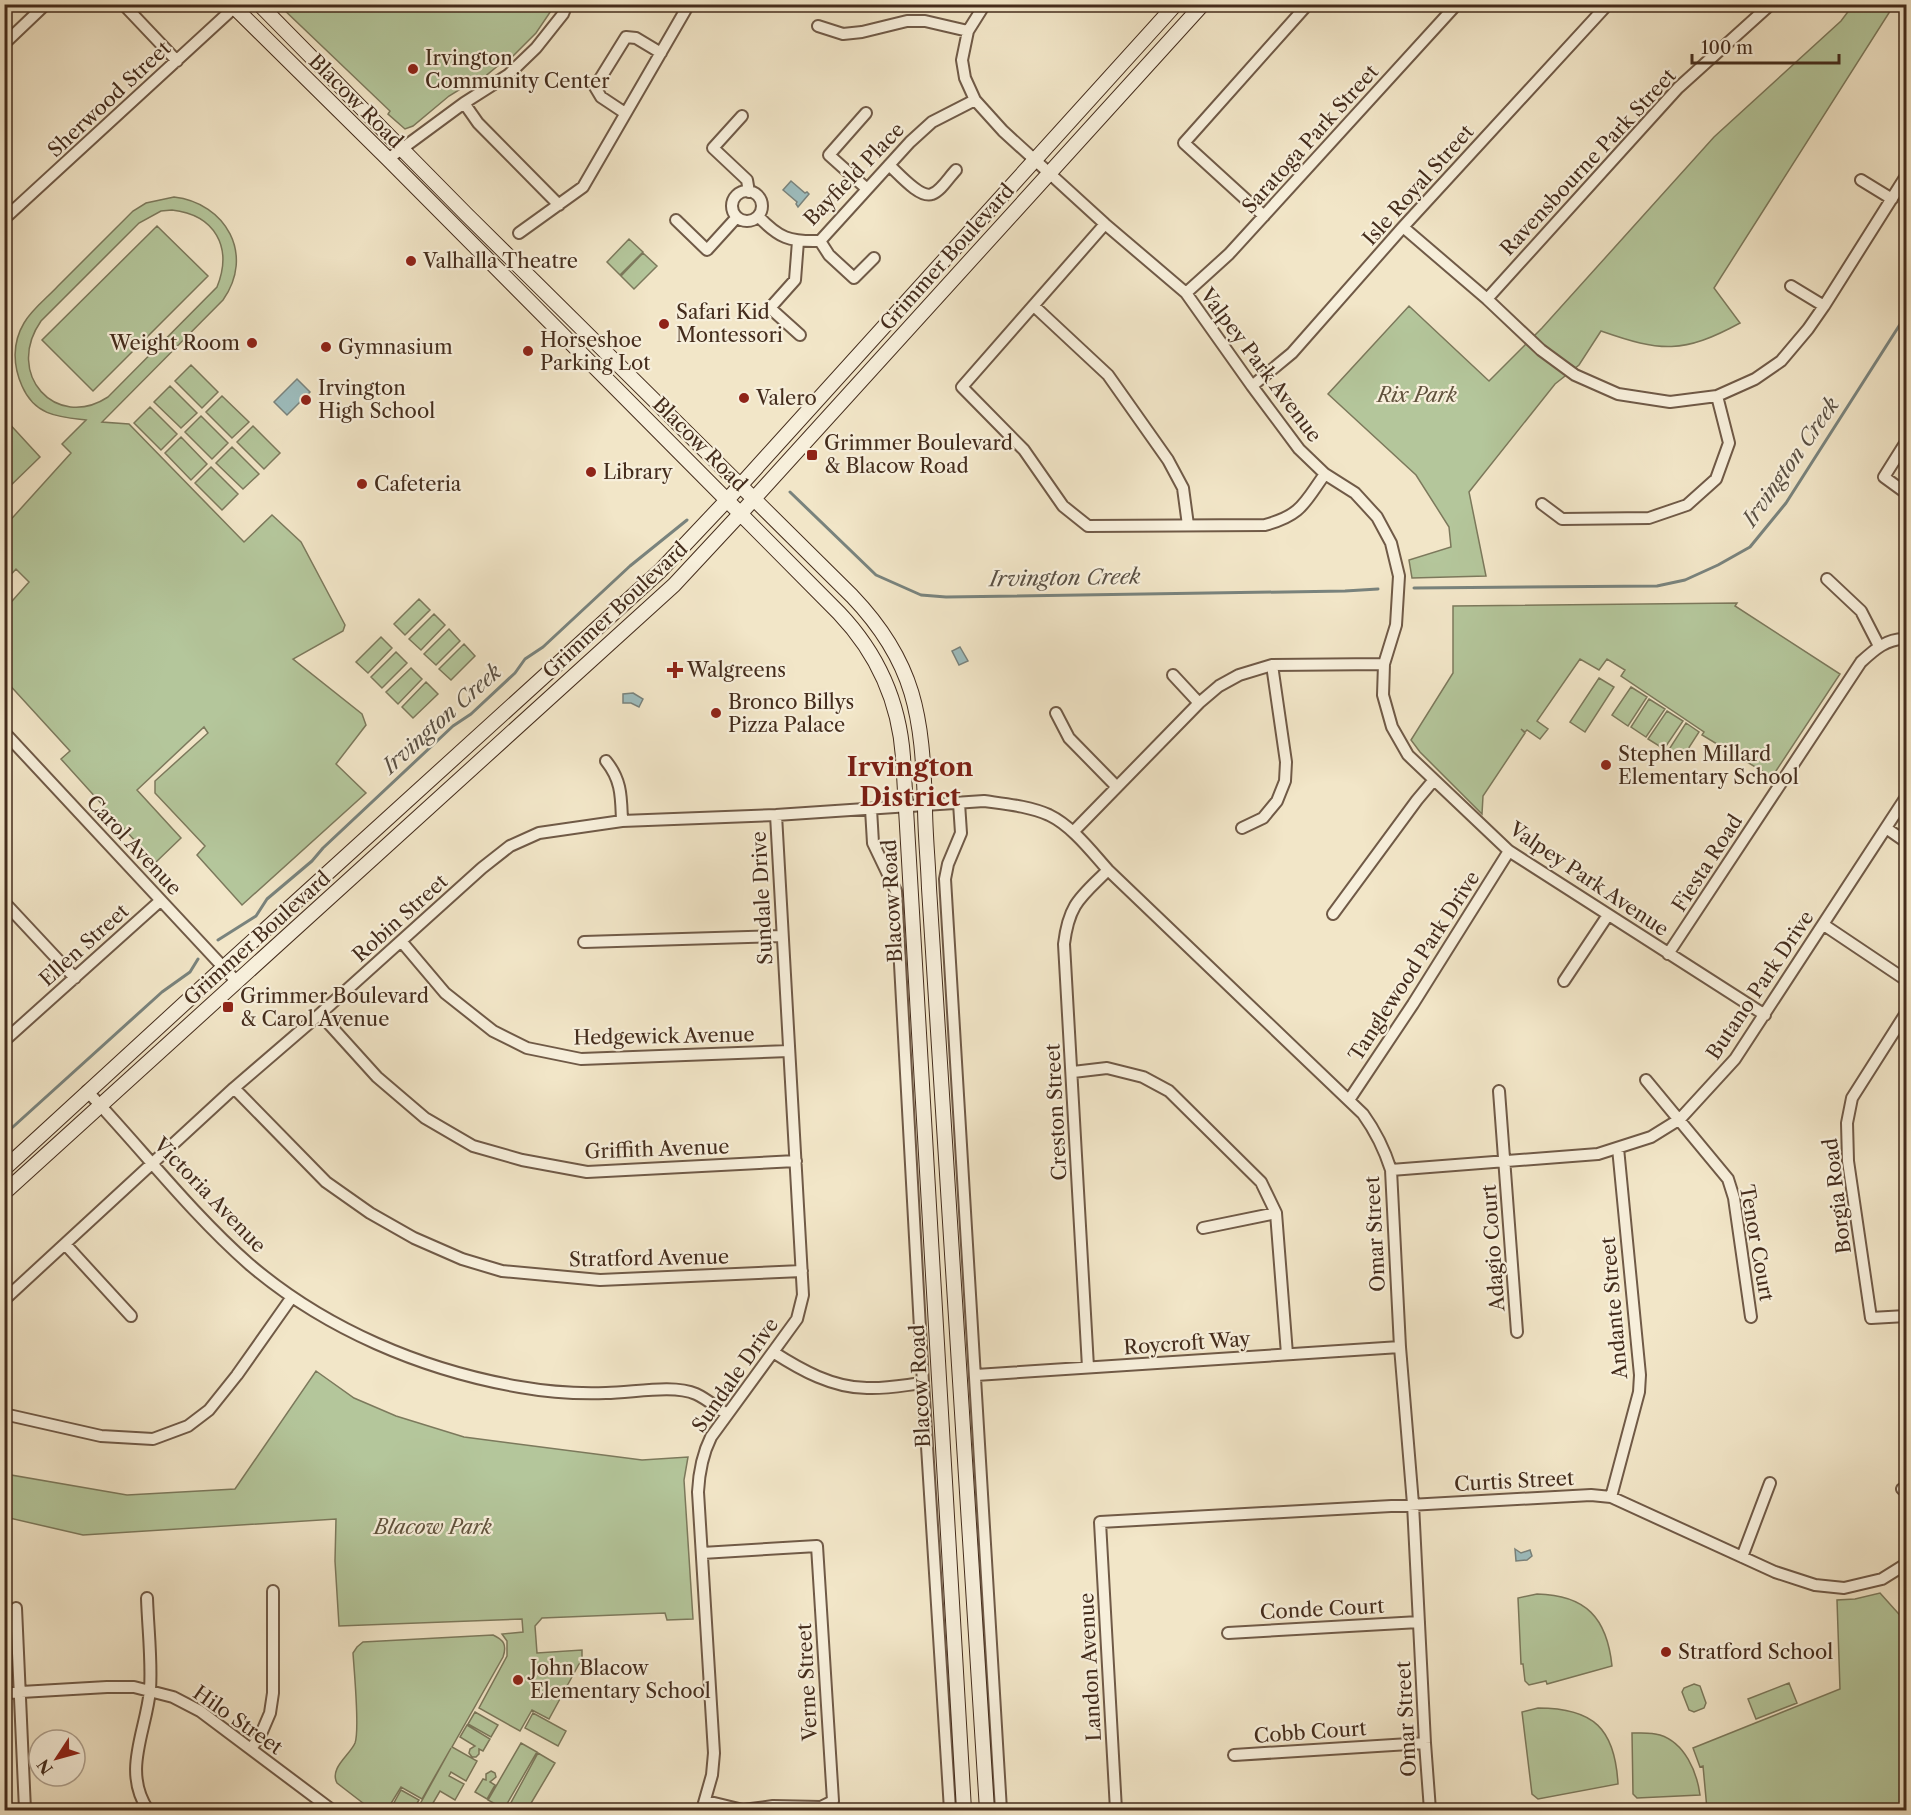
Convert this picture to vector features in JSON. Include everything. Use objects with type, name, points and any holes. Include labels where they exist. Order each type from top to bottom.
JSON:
[{"type":"main road","name":"Blacow Road","points":[[259,4],[402,150],[860,604],[880,628],[897,656],[911,689],[920,723],[987,1810]]},
{"type":"main road","name":"Grimmer Boulevard","points":[[4,1169],[660,571],[728,499],[1176,4]]},
{"type":"main road","name":"Grimmer Boulevard","points":[[4,1193],[674,585],[1203,4]]},
{"type":"main road","name":"Blacow Road","points":[[234,6],[728,499],[847,621],[878,665],[891,692],[900,725],[906,807],[964,1810]]},
{"type":"street","points":[[4,44],[46,4]]},
{"type":"street","points":[[123,4],[177,61]]},
{"type":"street","points":[[388,159],[464,103],[508,75],[536,48],[563,14],[567,4]]},
{"type":"street","points":[[519,233],[583,187],[689,4]]},
{"type":"street","name":"Valpey Park Avenue","points":[[985,4],[968,31],[962,60],[965,78],[975,100],[1003,131],[1186,293],[1251,386],[1299,449],[1325,474],[1354,493],[1377,517],[1391,543],[1399,576],[1396,625],[1384,664],[1383,694],[1392,727],[1408,755],[1509,851],[1765,1015]]},
{"type":"street","points":[[1264,216],[1184,143],[1308,4]]},
{"type":"street","name":"Saratoga Park Street","points":[[1186,293],[1229,254],[1457,4]]},
{"type":"street","name":"Isle Royal Street","points":[[1251,386],[1292,353],[1403,227],[1608,4]]},
{"type":"street","name":"Ravensbourne Park Street","points":[[1487,299],[1678,88],[1771,4]]},
{"type":"street","name":"Sherwood Street","points":[[4,219],[234,6]]},
{"type":"street","points":[[818,26],[843,34],[862,33],[907,21],[925,21],[968,31]]},
{"type":"street","points":[[625,113],[601,98],[595,87],[626,37],[636,38],[661,53]]},
{"type":"street","name":"Bayfield Place","points":[[758,216],[775,233],[798,241],[820,241],[910,142],[932,122],[975,100]]},
{"type":"street","points":[[464,103],[478,123],[560,205]]},
{"type":"street","points":[[866,113],[829,155],[867,189]]},
{"type":"street","points":[[742,116],[713,148],[747,180],[748,192]]},
{"type":"street","points":[[889,165],[919,193],[928,195],[934,193],[956,170]]},
{"type":"street","points":[[1403,227],[1487,299],[1541,350],[1575,375],[1618,394],[1670,402],[1717,396],[1755,379],[1781,361],[1824,306],[1906,176]]},
{"type":"street","points":[[1861,180],[1892,199]]},
{"type":"street","points":[[741,193],[756,194],[762,207],[758,216],[745,221],[737,217],[732,208],[734,199],[741,193]]},
{"type":"street","points":[[676,219],[707,250],[737,217]]},
{"type":"street","points":[[1106,224],[962,387],[1024,450],[1064,506],[1088,526],[1265,525],[1286,519],[1300,509],[1325,474]]},
{"type":"street","points":[[798,241],[795,280],[770,308],[800,335]]},
{"type":"street","points":[[820,241],[829,255],[854,278],[874,258]]},
{"type":"street","points":[[1791,286],[1824,306]]},
{"type":"street","points":[[1034,306],[1108,375],[1168,460],[1183,488],[1188,525]]},
{"type":"street","points":[[1542,504],[1562,519],[1649,518],[1687,505],[1716,478],[1729,443],[1717,396]]},
{"type":"street","points":[[1906,442],[1884,477],[1906,493]]},
{"type":"street","points":[[1827,579],[1861,611],[1879,646],[1906,639]]},
{"type":"street","name":"Fiesta Road","points":[[1668,954],[1861,662],[1879,646]]},
{"type":"street","points":[[1073,832],[1199,703],[1219,686],[1239,675],[1272,665],[1384,664]]},
{"type":"street","points":[[1242,828],[1263,818],[1277,801],[1285,781],[1286,762],[1272,665]]},
{"type":"street","points":[[1173,675],[1199,703]]},
{"type":"street","points":[[1056,713],[1069,738],[1116,786]]},
{"type":"street","name":"Carol Avenue","points":[[4,732],[237,982]]},
{"type":"street","points":[[606,761],[615,772],[621,792],[622,822]]},
{"type":"street","points":[[1333,914],[1416,800],[1433,781]]},
{"type":"street","name":"Butano Park Drive","points":[[1391,1170],[1598,1154],[1651,1137],[1680,1119],[1736,1059],[1906,796]]},
{"type":"street","name":"Omar Street","points":[[925,806],[984,801],[1016,806],[1050,816],[1073,832],[1108,870],[1349,1100],[1376,1132],[1391,1170],[1430,1810]]},
{"type":"street","points":[[959,803],[961,833],[948,864],[945,879],[1001,1810]]},
{"type":"street","name":"Robin Street","points":[[4,1300],[234,1088],[482,868],[510,846],[539,833],[622,822],[925,806]]},
{"type":"street","name":"Blacow Road","points":[[871,809],[873,843],[896,891],[923,1383],[950,1810]]},
{"type":"street","name":"Sundale Drive","points":[[704,1806],[712,1775],[714,1753],[698,1492],[699,1473],[705,1449],[711,1437],[797,1319],[803,1295],[776,815]]},
{"type":"street","points":[[1886,828],[1906,842]]},
{"type":"street","name":"Tanglewood Park Drive","points":[[1349,1100],[1413,1004],[1509,851]]},
{"type":"street","name":"Creston Street","points":[[1088,1367],[1064,944],[1067,921],[1074,905],[1108,870]]},
{"type":"street","name":"Ellen Street","points":[[4,1041],[160,901]]},
{"type":"street","points":[[4,902],[75,978]]},
{"type":"street","points":[[1564,981],[1608,915]]},
{"type":"street","points":[[1824,925],[1906,980]]},
{"type":"street","points":[[584,942],[782,936]]},
{"type":"street","name":"Hedgewick Avenue","points":[[401,941],[445,993],[493,1031],[527,1048],[580,1059],[789,1051]]},
{"type":"street","name":"Borgia Road","points":[[1906,1013],[1852,1098],[1847,1123],[1848,1161],[1871,1318],[1906,1316]]},
{"type":"street","name":"Griffith Avenue","points":[[320,1014],[377,1077],[425,1118],[474,1146],[522,1160],[587,1172],[796,1161]]},
{"type":"street","points":[[1072,1072],[1107,1068],[1143,1077],[1169,1091],[1261,1182],[1276,1213],[1287,1354]]},
{"type":"street","name":"Tenor Court","points":[[1646,1080],[1728,1179],[1734,1197],[1751,1317]]},
{"type":"street","name":"Stratford Avenue","points":[[234,1088],[326,1182],[370,1213],[414,1238],[462,1258],[502,1271],[600,1280],[802,1272]]},
{"type":"street","name":"Victoria Avenue","points":[[87,1091],[205,1222],[250,1264],[292,1297],[357,1335],[431,1365],[488,1381],[571,1393],[680,1390],[696,1394],[727,1414]]},
{"type":"street","name":"Adagio Court","points":[[1499,1091],[1517,1332]]},
{"type":"street","name":"Andante Street","points":[[1611,1497],[1639,1392],[1640,1375],[1618,1148]]},
{"type":"street","points":[[1203,1228],[1276,1213]]},
{"type":"street","points":[[65,1244],[131,1316]]},
{"type":"street","points":[[4,1414],[101,1436],[153,1439],[188,1426],[209,1410],[237,1375],[292,1297]]},
{"type":"street","name":"Roycroft Way","points":[[976,1375],[1400,1347]]},
{"type":"street","points":[[772,1352],[814,1376],[837,1383],[866,1388],[923,1383]]},
{"type":"street","points":[[1742,1557],[1770,1483]]},
{"type":"street","name":"Curtis Street","points":[[1100,1522],[1592,1495],[1611,1497],[1781,1574],[1815,1585],[1844,1588],[1882,1579],[1906,1564]]},
{"type":"street","name":"Landon Avenue","points":[[1100,1522],[1116,1810]]},
{"type":"street","name":"Verne Street","points":[[702,1553],[817,1546],[833,1801],[821,1807],[773,1806],[743,1810],[704,1806]]},
{"type":"street","points":[[251,1749],[261,1734],[270,1713],[273,1693],[273,1591]]},
{"type":"street","points":[[147,1598],[150,1691],[136,1756],[136,1783],[148,1810]]},
{"type":"street","points":[[16,1608],[25,1810]]},
{"type":"street","name":"Conde Court","points":[[1228,1633],[1419,1622]]},
{"type":"street","name":"Hilo Street","points":[[4,1693],[134,1687],[173,1697],[200,1711],[332,1810]]},
{"type":"street","name":"Cobb Court","points":[[1234,1755],[1425,1743]]},
{"type":"green space","points":[[279,5],[555,5],[536,33],[507,62],[505,60],[483,78],[475,80],[449,96],[413,126],[405,129],[388,114],[390,111]]},
{"type":"green space","name":"Rix Park","points":[[1853,5],[1894,5],[1714,288],[1740,323],[1703,340],[1672,347],[1640,343],[1601,331],[1579,365],[1555,384],[1469,492],[1486,576],[1412,578],[1409,560],[1451,547],[1449,527],[1416,475],[1328,394],[1409,306],[1489,381],[1542,328],[1714,137],[1841,21]]},
{"type":"green space","points":[[174,197],[192,201],[208,209],[221,220],[230,234],[235,249],[236,266],[232,283],[223,300],[102,422],[129,424],[244,542],[272,515],[301,542],[345,625],[343,631],[293,659],[362,714],[366,725],[336,764],[366,793],[242,905],[197,855],[205,846],[155,793],[155,781],[208,733],[204,727],[137,790],[181,838],[155,863],[61,759],[70,751],[5,680],[5,609],[29,582],[16,569],[5,581],[5,526],[71,453],[62,444],[86,420],[49,413],[34,404],[27,396],[17,371],[15,354],[17,338],[35,308],[133,211],[146,203]],"holes":[[[172,210],[187,213],[209,226],[217,235],[223,259],[217,287],[108,397],[89,406],[70,407],[54,402],[41,392],[32,377],[29,360],[31,341],[41,321],[139,223],[161,211]]]},
{"type":"green space","points":[[157,226],[208,276],[93,391],[42,340]]},
{"type":"green space","points":[[629,239],[643,252],[620,275],[607,262]]},
{"type":"green space","points":[[643,253],[657,266],[634,289],[621,276]]},
{"type":"green space","points":[[191,365],[218,392],[202,408],[175,381]]},
{"type":"green space","points":[[170,386],[197,413],[181,428],[154,402]]},
{"type":"green space","points":[[222,396],[249,422],[232,438],[206,412]]},
{"type":"green space","points":[[150,407],[177,434],[161,450],[134,423]]},
{"type":"green space","points":[[201,416],[228,443],[212,459],[185,432]]},
{"type":"green space","points":[[5,419],[40,457],[5,491]]},
{"type":"green space","points":[[253,426],[280,453],[264,469],[237,442]]},
{"type":"green space","points":[[181,437],[207,464],[191,480],[165,453]]},
{"type":"green space","points":[[232,447],[259,474],[243,489],[216,463]]},
{"type":"green space","points":[[211,467],[238,494],[222,510],[195,483]]},
{"type":"green space","points":[[419,599],[430,610],[405,635],[394,624]]},
{"type":"green space","points":[[1737,603],[1735,606],[1840,674],[1772,777],[1702,735],[1704,732],[1621,676],[1625,670],[1607,659],[1599,670],[1580,659],[1537,721],[1548,729],[1540,739],[1527,730],[1525,732],[1521,729],[1525,733],[1483,796],[1482,814],[1420,752],[1411,740],[1453,673],[1453,606]]},
{"type":"green space","points":[[434,614],[445,625],[421,650],[409,639]]},
{"type":"green space","points":[[449,629],[460,641],[436,665],[424,654]]},
{"type":"green space","points":[[381,637],[392,648],[368,673],[356,662]]},
{"type":"green space","points":[[464,644],[475,656],[451,680],[439,669]]},
{"type":"green space","points":[[396,652],[407,663],[382,688],[371,677]]},
{"type":"green space","points":[[411,668],[422,679],[398,704],[386,692]]},
{"type":"green space","points":[[1599,678],[1614,687],[1585,732],[1570,722]]},
{"type":"green space","points":[[426,682],[438,694],[413,718],[402,707]]},
{"type":"green space","points":[[1631,687],[1647,697],[1628,726],[1612,715]]},
{"type":"green space","points":[[1649,699],[1665,709],[1646,737],[1631,727]]},
{"type":"green space","points":[[1667,711],[1683,721],[1664,749],[1648,739]]},
{"type":"green space","points":[[1686,723],[1699,732],[1681,760],[1668,751]]},
{"type":"green space","name":"Blacow Park","points":[[316,1371],[354,1398],[396,1416],[464,1437],[642,1460],[688,1457],[684,1480],[693,1619],[667,1620],[665,1613],[542,1618],[535,1626],[537,1653],[582,1650],[582,1663],[579,1664],[549,1719],[532,1710],[520,1731],[479,1708],[507,1656],[507,1641],[502,1634],[523,1632],[522,1619],[339,1626],[335,1561],[336,1519],[83,1535],[5,1517],[5,1474],[127,1495],[235,1489]]},
{"type":"green space","points":[[1880,1593],[1906,1622],[1906,1810],[1754,1810],[1753,1806],[1707,1809],[1703,1766],[1700,1767],[1693,1748],[1840,1689],[1837,1600],[1855,1599]]},
{"type":"green space","points":[[1537,1594],[1569,1599],[1591,1612],[1605,1635],[1612,1666],[1547,1684],[1546,1681],[1529,1685],[1525,1681],[1523,1664],[1521,1664],[1518,1598]]},
{"type":"green space","points":[[493,1635],[504,1643],[503,1657],[452,1747],[477,1761],[466,1781],[451,1772],[449,1776],[464,1784],[455,1800],[440,1791],[433,1803],[447,1810],[427,1810],[419,1806],[451,1748],[422,1799],[401,1787],[387,1810],[372,1810],[337,1783],[335,1777],[338,1767],[355,1743],[357,1713],[353,1653],[357,1647],[363,1642]]},
{"type":"green space","points":[[1789,1683],[1797,1703],[1756,1719],[1748,1699]]},
{"type":"green space","points":[[1694,1684],[1700,1686],[1706,1703],[1704,1708],[1694,1712],[1689,1710],[1682,1692],[1684,1688]]},
{"type":"green space","points":[[1538,1708],[1574,1712],[1598,1725],[1612,1749],[1618,1784],[1538,1799],[1532,1794],[1522,1712]]},
{"type":"green space","points":[[475,1712],[498,1725],[491,1737],[468,1724]]},
{"type":"green space","points":[[533,1713],[566,1731],[558,1746],[525,1728]]},
{"type":"green space","points":[[467,1725],[490,1739],[483,1751],[479,1749],[476,1757],[472,1757],[469,1753],[470,1749],[475,1746],[460,1737]]},
{"type":"green space","points":[[1632,1733],[1657,1734],[1669,1739],[1683,1751],[1693,1768],[1700,1795],[1637,1798],[1633,1794]]},
{"type":"green space","points":[[521,1743],[537,1752],[504,1809],[488,1800]]},
{"type":"green space","points":[[538,1753],[555,1763],[527,1810],[507,1810]]},
{"type":"green space","points":[[491,1771],[496,1777],[490,1782],[495,1785],[487,1799],[475,1792],[483,1779],[486,1780],[486,1774]]},
{"type":"green space","points":[[401,1790],[419,1800],[413,1810],[390,1810]]},
{"type":"water","points":[[791,181],[809,194],[798,207],[797,202],[783,190]]},
{"type":"water","points":[[297,379],[310,392],[287,415],[274,402]]},
{"type":"water","points":[[960,647],[968,661],[959,665],[952,651]]},
{"type":"water","points":[[633,693],[643,699],[639,707],[631,703],[623,703],[623,694]]},
{"type":"water","points":[[1515,1549],[1521,1553],[1530,1550],[1532,1556],[1527,1560],[1516,1561]]},
{"type":"waterway","name":"Irvington Creek","points":[[1414,588],[1657,586],[1685,580],[1718,565],[1750,547],[1786,503],[1906,315]]},
{"type":"waterway","name":"Irvington Creek","points":[[790,492],[876,575],[921,595],[946,597],[1378,589]]},
{"type":"waterway","name":"Irvington Creek","points":[[218,940],[256,916],[267,899],[312,861],[453,726],[471,714],[515,673],[525,659],[543,647],[630,566],[687,520]]},
{"type":"waterway","name":"Irvington Creek","points":[[4,1135],[162,992],[190,972],[198,959]]},
{"type":"place","name":"Irvington Community Center","points":[[413,69]]},
{"type":"place","name":"Valhalla Theatre","points":[[411,261]]},
{"type":"place","name":"Safari Kid Montessori","points":[[664,324]]},
{"type":"place","name":"Weight Room","points":[[252,343]]},
{"type":"place","name":"Gymnasium","points":[[326,347]]},
{"type":"place","name":"Horseshoe Parking Lot","points":[[528,351]]},
{"type":"place","name":"Valero","points":[[744,398]]},
{"type":"place","name":"Irvington High School","points":[[306,400]]},
{"type":"place","name":"Grimmer Boulevard & Blacow Road","points":[[812,455]]},
{"type":"place","name":"Library","points":[[591,472]]},
{"type":"place","name":"Cafeteria","points":[[362,484]]},
{"type":"place","name":"Walgreens","points":[[675,670]]},
{"type":"place","name":"Bronco Billys Pizza Palace","points":[[716,713]]},
{"type":"place","name":"Stephen Millard Elementary School","points":[[1606,765]]},
{"type":"place","name":"Grimmer Boulevard & Carol Avenue","points":[[228,1007]]},
{"type":"place","name":"Stratford School","points":[[1666,1652]]},
{"type":"place","name":"John Blacow Elementary School","points":[[518,1680]]},
{"type":"district","name":"Irvington District","points":[[910,782]]}]
